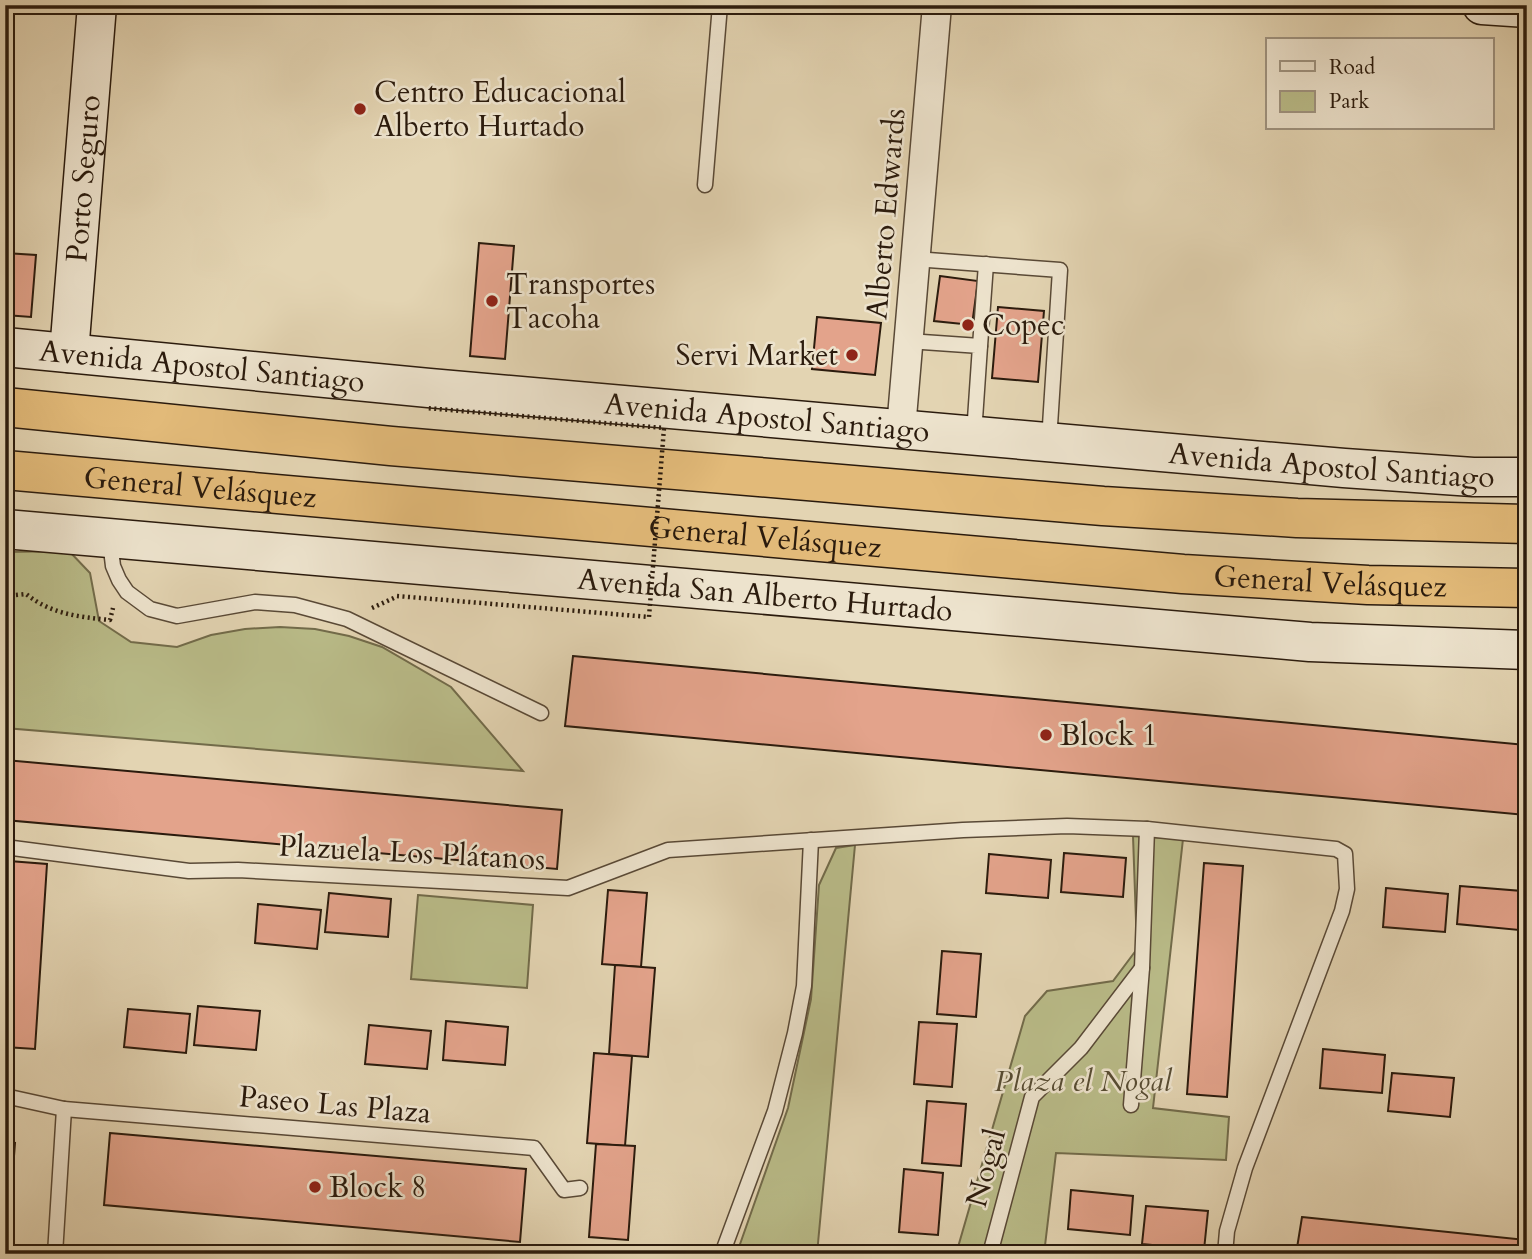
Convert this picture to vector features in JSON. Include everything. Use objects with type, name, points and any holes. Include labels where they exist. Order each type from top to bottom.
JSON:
[{"type":"highway","points":[[5,387],[135,421]]},
{"type":"highway","name":"General Velásquez","points":[[5,407],[438,450],[1103,506],[1297,518],[1527,524]]},
{"type":"highway","name":"General Velásquez","points":[[5,470],[1183,574],[1368,585],[1527,588]]},
{"type":"highway","points":[[5,489],[122,481]]},
{"type":"main road","name":"Porto Seguro","points":[[69,353],[97,5]]},
{"type":"main road","points":[[1482,5],[1527,8]]},
{"type":"main road","name":"Avenida Apostol Santiago","points":[[5,347],[429,388],[1344,468],[1473,477],[1527,477]]},
{"type":"main road","name":"Avenida San Alberto Hurtado","points":[[5,529],[1310,642],[1527,650]]},
{"type":"street","name":"Alberto Edwards","points":[[901,429],[937,5]]},
{"type":"lane","points":[[705,185],[720,5]]},
{"type":"lane","points":[[915,258],[1060,270],[1049,442]]},
{"type":"lane","points":[[974,436],[986,264]]},
{"type":"lane","points":[[908,341],[980,346]]},
{"type":"lane","points":[[110,536],[110,551],[118,580],[138,602],[164,614],[177,616],[234,604],[275,602],[347,619],[541,713]]},
{"type":"lane","name":"Plazuela Los Plátanos","points":[[5,847],[189,871],[238,870],[568,888],[668,850],[1054,827],[1147,829],[1336,849],[1345,855],[1347,888],[1342,911],[1245,1168],[1227,1231],[1224,1254]]},
{"type":"lane","points":[[1131,1105],[1142,968],[1147,829]]},
{"type":"lane","points":[[722,1254],[775,1111],[795,1033],[805,973],[811,840]]},
{"type":"lane","name":"Nogal","points":[[990,1254],[1032,1097],[1082,1048],[1142,968]]},
{"type":"lane","points":[[5,1096],[64,1109],[55,1254]]},
{"type":"lane","name":"Paseo Las Plaza","points":[[64,1109],[534,1148],[564,1190],[580,1188]]},
{"type":"path","points":[[397,596],[649,617],[664,428],[426,408]]},
{"type":"path","points":[[5,596],[26,594],[51,610],[75,617],[110,620],[118,580]]},
{"type":"green space","points":[[69,551],[90,573],[99,621],[131,642],[177,647],[211,635],[280,627],[315,629],[349,636],[382,647],[451,687],[523,771],[5,728],[5,552]]},
{"type":"green space","name":"Plaza el Nogal","points":[[1133,836],[1183,839],[1153,1108],[1229,1117],[1226,1160],[1056,1153],[1044,1254],[956,1254],[1025,1016],[1047,991],[1113,981],[1137,949]]},
{"type":"green space","points":[[855,845],[817,1254],[739,1247],[788,1108],[811,999],[819,885],[836,848]]},
{"type":"green space","points":[[418,895],[533,905],[527,988],[411,979]]},
{"type":"building","name":"Transportes Tacoha","points":[[479,243],[514,246],[505,359],[470,356]]},
{"type":"building","points":[[5,253],[36,255],[31,317],[5,315]]},
{"type":"building","points":[[940,276],[978,281],[972,325],[934,321]]},
{"type":"building","points":[[998,307],[1044,311],[1038,382],[992,378]]},
{"type":"building","points":[[817,317],[881,323],[875,375],[812,369]]},
{"type":"building","name":"Block 1","points":[[573,656],[1527,745],[1527,815],[565,726]]},
{"type":"building","points":[[5,760],[562,810],[557,869],[5,820]]},
{"type":"building","points":[[1064,853],[1126,858],[1123,897],[1061,892]]},
{"type":"building","points":[[989,854],[1051,860],[1048,898],[986,893]]},
{"type":"building","points":[[9,861],[47,864],[35,1049],[5,1047],[5,918]]},
{"type":"building","points":[[1204,863],[1243,866],[1227,1097],[1187,1094]]},
{"type":"building","points":[[1460,886],[1522,891],[1519,930],[1457,924]]},
{"type":"building","points":[[1386,888],[1448,894],[1445,932],[1383,927]]},
{"type":"building","points":[[608,890],[647,893],[641,967],[602,964]]},
{"type":"building","points":[[329,893],[391,899],[388,937],[325,932]]},
{"type":"building","points":[[258,904],[321,910],[317,949],[255,943]]},
{"type":"building","points":[[942,951],[981,954],[976,1017],[937,1014]]},
{"type":"building","points":[[615,965],[655,968],[648,1057],[609,1054]]},
{"type":"building","points":[[198,1006],[260,1011],[256,1050],[194,1045]]},
{"type":"building","points":[[128,1009],[190,1014],[186,1053],[124,1047]]},
{"type":"building","points":[[446,1021],[508,1027],[505,1065],[443,1060]]},
{"type":"building","points":[[919,1022],[957,1024],[952,1087],[914,1084]]},
{"type":"building","points":[[369,1025],[431,1031],[427,1069],[365,1064]]},
{"type":"building","points":[[1323,1049],[1385,1055],[1382,1093],[1320,1088]]},
{"type":"building","points":[[594,1053],[632,1056],[625,1146],[587,1143]]},
{"type":"building","points":[[1392,1073],[1454,1078],[1450,1117],[1388,1111]]},
{"type":"building","points":[[927,1101],[966,1104],[961,1166],[922,1163]]},
{"type":"building","name":"Block 8","points":[[110,1133],[526,1169],[520,1242],[104,1205]]},
{"type":"building","points":[[5,1142],[15,1143],[12,1182],[5,1181]]},
{"type":"building","points":[[596,1144],[635,1146],[628,1240],[589,1237]]},
{"type":"building","points":[[904,1169],[943,1173],[938,1235],[899,1232]]},
{"type":"building","points":[[1071,1190],[1133,1196],[1130,1235],[1068,1229]]},
{"type":"building","points":[[1146,1206],[1208,1211],[1204,1250],[1142,1244]]},
{"type":"building","points":[[1302,1217],[1527,1240],[1527,1254],[1296,1254]]},
{"type":"place","name":"Centro Educacional Alberto Hurtado","points":[[360,109]]},
{"type":"place","name":"Transportes Tacoha","points":[[492,301]]},
{"type":"place","name":"Copec","points":[[968,325]]},
{"type":"place","name":"Servi Market","points":[[852,355]]},
{"type":"place","name":"Block 1","points":[[1046,735]]},
{"type":"place","name":"Block 8","points":[[315,1187]]}]
